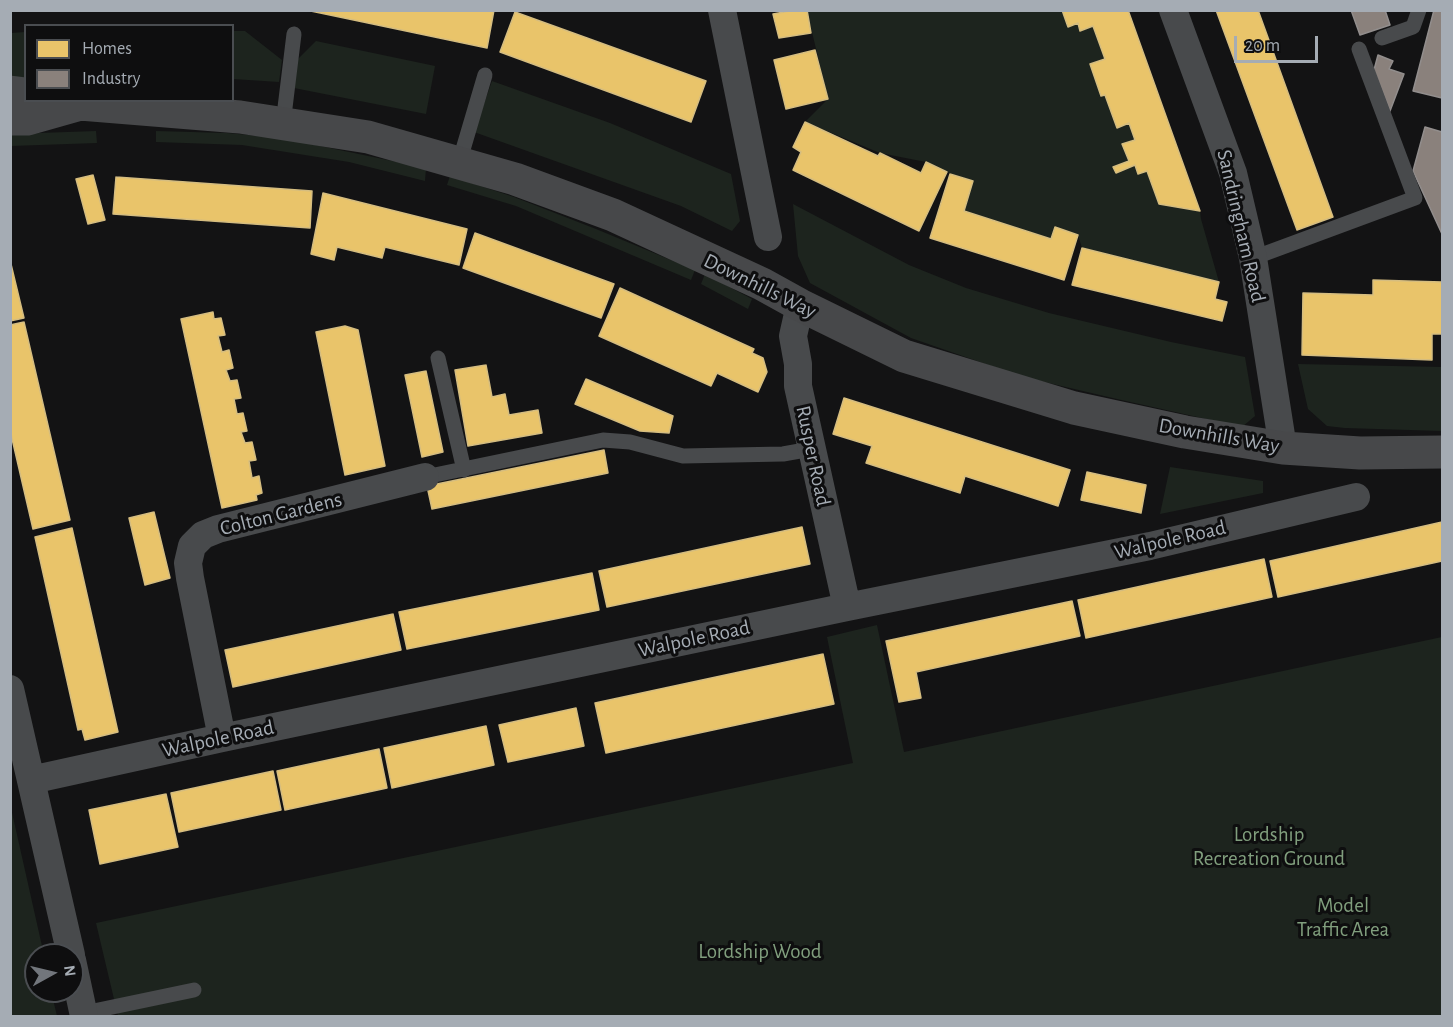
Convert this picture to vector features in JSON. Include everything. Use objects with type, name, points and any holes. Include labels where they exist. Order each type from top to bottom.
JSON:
[{"type":"main road","name":"Downhills Way","points":[[10,119],[27,119],[70,102],[240,117],[368,137],[515,179],[613,215],[762,284],[904,356],[1074,408],[1185,432],[1284,448],[1360,453],[1443,452]]},
{"type":"street","points":[[722,10],[768,237]]},
{"type":"street","name":"Sandringham Road","points":[[1173,10],[1233,173],[1253,258],[1284,448]]},
{"type":"street","name":"Rusper Road","points":[[800,305],[793,336],[798,364],[798,386],[847,607]]},
{"type":"street","name":"Colton Gardens","points":[[222,738],[190,578],[188,563],[192,546],[203,535],[218,530],[425,477]]},
{"type":"street","name":"Walpole Road","points":[[31,780],[847,607],[1150,546],[1286,502],[1356,497]]},
{"type":"street","points":[[10,689],[68,943]]},
{"type":"lane","points":[[1382,38],[1413,27],[1419,10]]},
{"type":"lane","points":[[283,123],[294,34]]},
{"type":"lane","points":[[1253,258],[1415,198],[1359,49]]},
{"type":"lane","points":[[459,163],[485,75]]},
{"type":"lane","points":[[438,358],[464,470]]},
{"type":"lane","points":[[425,477],[603,440],[630,442],[683,456],[783,454],[812,449]]},
{"type":"lane","points":[[84,1015],[194,990]]},
{"type":"green space","points":[[807,11],[1062,11],[1068,27],[1078,23],[1081,31],[1093,26],[1105,59],[1090,65],[1101,96],[1105,95],[1117,127],[1129,123],[1135,140],[1123,144],[1129,161],[1114,167],[1116,173],[1135,165],[1138,174],[1147,171],[1159,204],[1200,211],[1219,282],[1082,248],[1078,235],[1055,227],[1051,239],[964,211],[972,181],[926,162],[880,153],[805,122],[828,99]]},
{"type":"green space","points":[[234,31],[245,31],[282,60],[279,82],[234,79]]},
{"type":"green space","points":[[24,32],[24,80],[11,79],[11,33]]},
{"type":"green space","points":[[316,41],[435,66],[426,114],[294,88],[297,60]]},
{"type":"green space","points":[[492,81],[610,123],[731,174],[740,221],[732,231],[681,206],[474,132]]},
{"type":"green space","points":[[96,131],[97,143],[11,146],[10,134]]},
{"type":"green space","points":[[156,131],[227,133],[282,138],[426,168],[425,181],[349,162],[242,145],[156,142]]},
{"type":"green space","points":[[450,176],[514,197],[695,270],[691,280],[516,206],[447,185]]},
{"type":"green space","points":[[793,204],[909,265],[966,288],[1049,313],[1245,357],[1255,416],[1242,427],[1117,399],[1023,377],[911,338],[810,283],[798,256]]},
{"type":"green space","points":[[705,274],[752,299],[748,309],[701,284]]},
{"type":"green space","points":[[1298,364],[1442,367],[1442,431],[1327,426],[1308,409]]},
{"type":"green space","points":[[1170,467],[1263,481],[1263,493],[1160,514]]},
{"type":"green space","name":"Lordship Recreation Ground","points":[[877,625],[904,752],[1442,637],[1442,1016],[118,1016],[96,923],[853,763],[827,637]]},
{"type":"green space","points":[[11,808],[41,943],[24,943],[24,1003],[54,1003],[57,1016],[11,1016]]},
{"type":"building: Homes","points":[[306,10],[494,10],[487,48]]},
{"type":"building: Homes","points":[[807,10],[811,33],[779,38],[773,14]]},
{"type":"building: Homes","points":[[1062,10],[1128,10],[1200,211],[1159,204],[1147,171],[1138,174],[1135,165],[1116,173],[1113,167],[1129,161],[1122,144],[1135,140],[1129,123],[1117,128],[1105,95],[1101,96],[1090,64],[1105,59],[1093,26],[1080,31],[1078,23],[1068,27]]},
{"type":"building: Homes","points":[[1216,10],[1258,10],[1333,217],[1297,230]]},
{"type":"building: Homes","points":[[515,12],[706,81],[691,122],[500,52]]},
{"type":"building: Homes","points":[[815,50],[828,99],[786,109],[774,60]]},
{"type":"building: Homes","points":[[805,122],[878,156],[880,153],[921,173],[926,162],[947,172],[919,231],[793,170],[801,152],[793,147]]},
{"type":"building: Homes","points":[[950,174],[973,181],[964,211],[1051,239],[1055,227],[1078,235],[1064,280],[930,238]]},
{"type":"building: Homes","points":[[93,175],[105,220],[88,224],[76,179]]},
{"type":"building: Homes","points":[[116,177],[312,191],[310,228],[113,214]]},
{"type":"building: Homes","points":[[323,193],[467,229],[459,265],[385,247],[382,258],[337,247],[334,260],[311,254]]},
{"type":"building: Homes","points":[[475,233],[614,284],[601,318],[463,268]]},
{"type":"building: Homes","points":[[1082,248],[1219,282],[1215,299],[1227,302],[1222,321],[1072,285]]},
{"type":"building: Homes","points":[[10,260],[24,318],[10,321]]},
{"type":"building: Homes","points":[[1373,280],[1442,282],[1442,334],[1432,334],[1432,360],[1302,355],[1303,293],[1373,295]]},
{"type":"building: Homes","points":[[620,288],[754,349],[752,353],[763,358],[767,372],[758,392],[717,373],[711,386],[599,336]]},
{"type":"building: Homes","points":[[213,312],[214,319],[221,318],[225,335],[218,336],[222,352],[229,350],[233,368],[226,370],[230,381],[237,380],[241,398],[234,399],[237,414],[243,413],[247,431],[241,432],[245,443],[252,442],[256,460],[249,461],[252,478],[259,476],[262,493],[256,495],[257,500],[222,508],[181,319]]},
{"type":"building: Homes","points":[[24,322],[70,520],[33,529],[10,430],[10,325]]},
{"type":"building: Homes","points":[[345,326],[358,330],[385,466],[345,475],[316,332]]},
{"type":"building: Homes","points":[[486,365],[492,397],[505,394],[509,415],[538,410],[542,433],[468,446],[455,370]]},
{"type":"building: Homes","points":[[426,371],[443,452],[422,457],[405,375]]},
{"type":"building: Homes","points":[[586,379],[673,416],[669,433],[640,431],[575,404]]},
{"type":"building: Homes","points":[[844,398],[1070,470],[1058,506],[965,476],[960,493],[866,463],[872,446],[833,434]]},
{"type":"building: Homes","points":[[604,450],[608,473],[432,509],[427,486]]},
{"type":"building: Homes","points":[[1087,472],[1146,485],[1141,513],[1081,500]]},
{"type":"building: Homes","points":[[154,512],[170,578],[145,585],[129,518]]},
{"type":"building: Homes","points":[[1442,522],[1442,561],[1278,597],[1270,561]]},
{"type":"building: Homes","points":[[802,527],[810,564],[607,607],[599,571]]},
{"type":"building: Homes","points":[[72,528],[118,732],[85,740],[82,729],[78,730],[35,537]]},
{"type":"building: Homes","points":[[1264,559],[1272,597],[1086,638],[1078,600]]},
{"type":"building: Homes","points":[[592,573],[599,610],[407,649],[399,612]]},
{"type":"building: Homes","points":[[1072,601],[1080,636],[916,672],[921,698],[899,702],[886,641]]},
{"type":"building: Homes","points":[[393,614],[401,650],[233,687],[225,650]]},
{"type":"building: Homes","points":[[823,654],[834,704],[606,753],[595,703]]},
{"type":"building: Homes","points":[[576,708],[584,746],[508,762],[499,725]]},
{"type":"building: Homes","points":[[486,726],[494,765],[392,788],[384,748]]},
{"type":"building: Homes","points":[[379,749],[387,788],[285,810],[277,771]]},
{"type":"building: Homes","points":[[273,771],[281,810],[179,832],[171,793]]},
{"type":"building: Homes","points":[[166,794],[178,847],[100,864],[89,810]]},
{"type":"building: Industry","points":[[1351,10],[1385,10],[1390,25],[1360,35]]},
{"type":"building: Industry","points":[[1434,10],[1442,10],[1442,98],[1413,91]]},
{"type":"building: Industry","points":[[1378,55],[1393,61],[1389,69],[1404,74],[1390,111],[1374,70]]},
{"type":"building: Industry","points":[[1425,127],[1442,132],[1442,234],[1413,171]]},
{"type":"park label","name":"Model Traffic Area","points":[[1343,918]]},
{"type":"park label","name":"Lordship Wood","points":[[760,952]]}]
